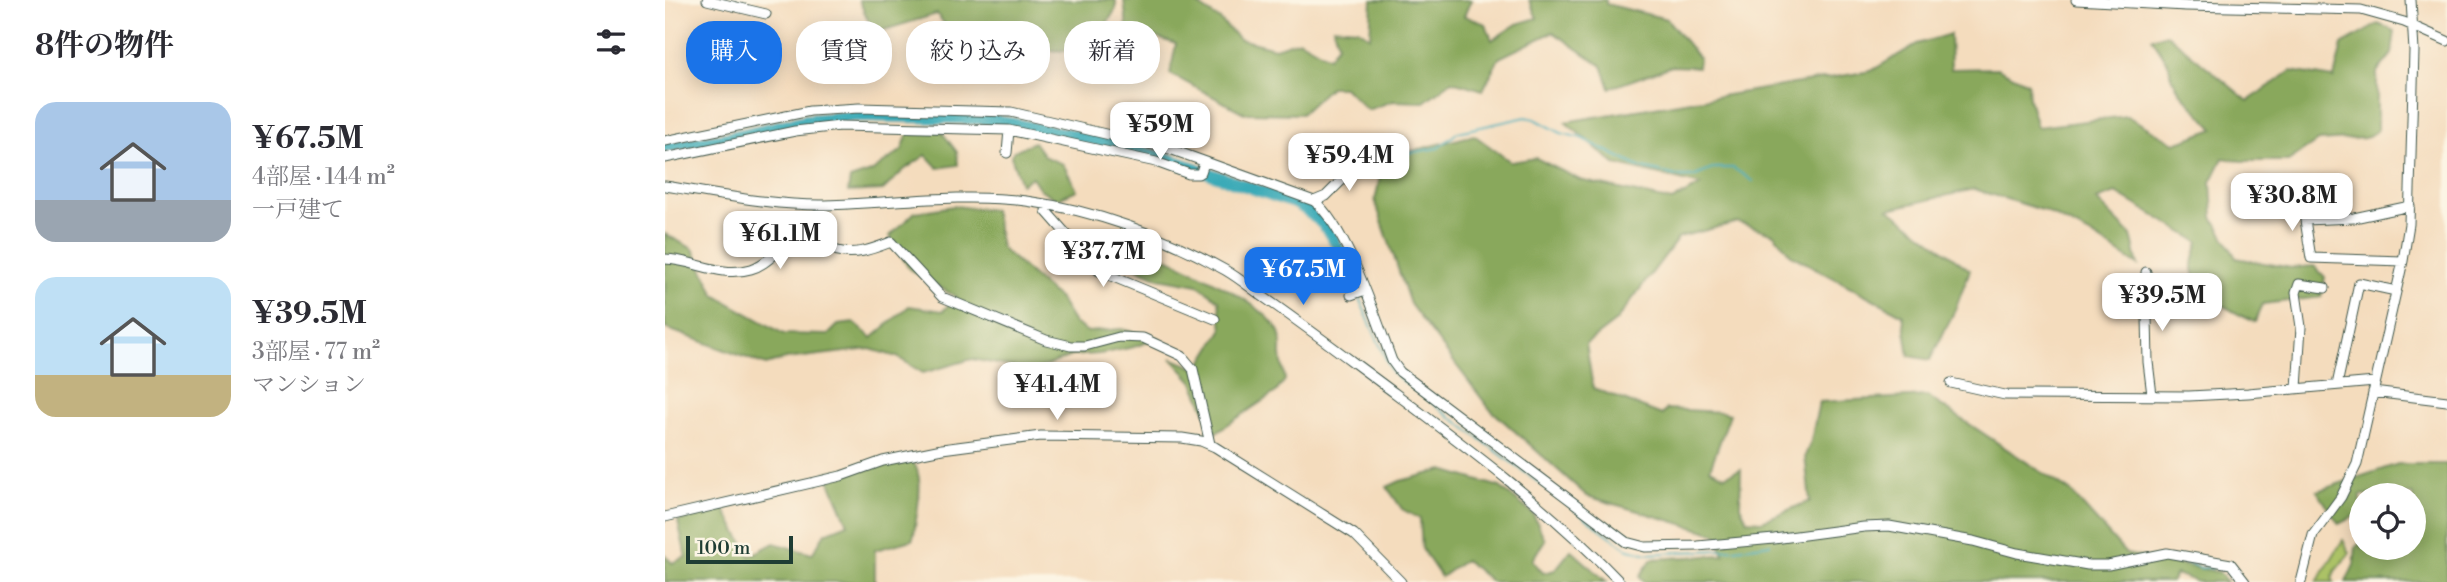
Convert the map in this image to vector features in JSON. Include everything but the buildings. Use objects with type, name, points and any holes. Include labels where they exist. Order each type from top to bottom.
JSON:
[{"type":"street","points":[[707,0],[766,14]]},
{"type":"street","points":[[2077,0],[2361,10],[2388,16],[2447,41]]},
{"type":"street","points":[[2301,582],[2313,535],[2341,497],[2357,464],[2403,261],[2410,206],[2413,27],[2411,0]]},
{"type":"street","points":[[665,141],[810,111],[859,108],[1011,112],[1170,149],[1318,204],[1341,237],[1392,361],[1400,372],[1583,543],[1620,582]]},
{"type":"street","points":[[665,159],[795,131],[840,125],[1009,130],[1156,162],[1188,174],[1201,172],[1204,163]]},
{"type":"street","points":[[1007,153],[1009,130]]},
{"type":"street","points":[[682,138],[686,155]]},
{"type":"street","points":[[1318,204],[1360,162],[1378,162]]},
{"type":"street","points":[[665,186],[767,201],[825,205],[937,197],[990,198],[1047,205],[1118,223],[1170,243],[1226,271],[1634,545],[1698,546],[1889,526],[2088,565],[2108,565],[2167,554],[2189,555],[2231,564],[2245,582]]},
{"type":"street","points":[[1047,205],[1046,211],[1099,271],[1216,319]]},
{"type":"street","points":[[2403,261],[2311,258],[2305,220],[2354,218],[2410,206]]},
{"type":"street","points":[[665,259],[691,263],[714,271],[738,272],[761,265],[790,243],[802,239],[843,252],[861,252],[891,242],[942,297],[1046,340],[1071,346],[1085,346],[1119,338],[1143,338],[1182,356],[1193,369],[1210,444]]},
{"type":"street","points":[[2146,272],[2148,362],[2152,395]]},
{"type":"street","points":[[2337,385],[2360,283],[2396,291]]},
{"type":"street","points":[[2297,388],[2301,327],[2296,293],[2299,284],[2325,288]]},
{"type":"street","points":[[1351,295],[1365,290]]},
{"type":"street","points":[[1951,383],[2005,395],[2152,395],[2248,393],[2375,382]]},
{"type":"street","points":[[2373,392],[2447,401]]},
{"type":"street","points":[[665,517],[841,476],[883,461],[918,453],[1020,437],[1182,438],[1210,444],[1336,521],[1362,541],[1401,582]]},
{"type":"green space","points":[[859,0],[1116,0],[1116,9],[1108,21],[1064,21],[1064,51],[1050,50],[1050,21],[942,21],[937,14],[906,21],[906,23],[892,28],[892,21],[869,21]]},
{"type":"green space","points":[[1124,0],[1222,0],[1198,5],[1219,19],[1239,39],[1275,48],[1299,40],[1329,57],[1338,44],[1333,27],[1358,29],[1370,37],[1372,0],[1471,0],[1464,16],[1486,24],[1492,40],[1517,24],[1537,18],[1529,0],[1606,0],[1606,4],[1667,19],[1699,58],[1698,67],[1672,66],[1610,88],[1602,66],[1553,32],[1499,58],[1483,90],[1452,81],[1424,102],[1393,101],[1367,110],[1344,87],[1330,87],[1301,114],[1244,113],[1170,74],[1176,44],[1160,39],[1160,21],[1126,21]]},
{"type":"green space","points":[[2378,24],[2395,31],[2392,54],[2377,72],[2377,131],[2365,138],[2318,141],[2288,161],[2242,161],[2223,158],[2211,182],[2213,217],[2236,258],[2292,268],[2314,266],[2325,277],[2321,297],[2263,304],[2255,322],[2227,308],[2201,286],[2193,269],[2199,242],[2116,193],[2096,200],[2131,235],[2138,265],[2088,233],[2045,211],[1974,189],[1889,209],[1970,270],[1955,310],[1930,360],[1909,356],[1903,315],[1791,255],[1774,234],[1738,222],[1679,237],[1616,321],[1586,344],[1593,388],[1662,415],[1667,409],[1730,414],[1710,469],[1725,476],[1741,469],[1740,506],[1747,520],[1762,521],[1810,501],[1805,456],[1819,402],[1927,396],[2070,491],[2126,554],[2219,572],[2227,582],[2197,582],[2176,574],[2171,582],[1644,582],[1640,576],[1652,559],[1724,555],[1716,534],[1587,496],[1489,408],[1410,304],[1375,201],[1384,158],[1474,135],[1511,162],[1536,158],[1580,180],[1672,201],[1701,185],[1615,164],[1565,122],[1871,71],[1917,44],[1950,34],[1951,69],[1997,68],[2028,83],[2029,99],[2037,127],[2127,116],[2175,143],[2214,129],[2181,93],[2171,77],[2169,65],[2152,38],[2167,34],[2248,101],[2291,71],[2334,78],[2342,45]]},
{"type":"green space","points":[[909,130],[941,131],[957,152],[958,165],[938,168],[926,155],[904,170],[883,190],[848,192],[850,179],[871,172],[902,150]]},
{"type":"green space","points":[[1034,142],[1045,157],[1063,164],[1077,190],[1056,199],[1040,189],[1032,177],[1021,184],[1011,156],[1014,151]]},
{"type":"green space","points":[[954,206],[994,210],[1001,248],[1059,299],[1074,323],[1088,332],[1121,329],[1158,338],[1134,347],[1100,354],[1071,356],[1033,371],[972,359],[923,373],[897,357],[870,349],[786,359],[766,365],[665,328],[665,234],[693,249],[715,295],[784,334],[828,335],[838,325],[854,323],[872,338],[909,306],[943,311],[956,297],[909,269],[890,236],[915,212]]},
{"type":"green space","points":[[1119,236],[1231,291],[1269,319],[1280,335],[1285,380],[1276,392],[1215,433],[1193,382],[1171,358],[1198,369],[1222,330],[1219,300],[1198,285],[1159,278],[1116,259]]},
{"type":"green space","points":[[911,458],[916,466],[920,485],[914,535],[912,540],[875,550],[875,582],[665,582],[665,555],[672,563],[686,557],[678,521],[723,507],[750,556],[774,543],[812,554],[825,533],[848,524],[826,472]]},
{"type":"green space","points":[[2398,464],[2447,464],[2447,582],[2346,582],[2355,560],[2426,560],[2426,483],[2349,483],[2349,519],[2339,524],[2317,491]]},
{"type":"green space","points":[[1443,470],[1500,487],[1533,514],[1545,540],[1532,560],[1543,573],[1555,570],[1571,550],[1607,582],[1492,582],[1465,560],[1441,577],[1422,549],[1420,519],[1402,509],[1387,487]]},
{"type":"green space","points":[[2343,540],[2349,554],[2335,571],[2332,578],[2334,582],[2317,582]]},
{"type":"waterway","points":[[665,147],[725,138],[805,120],[857,116],[988,119],[1069,134],[1163,157],[1297,204],[1319,221],[1334,240],[1355,287]]},
{"type":"waterway","points":[[1379,158],[1438,148],[1458,132],[1526,117],[1561,133],[1581,138],[1639,167],[1681,177],[1693,177],[1715,168],[1733,168],[1753,181]]},
{"type":"waterway","points":[[1359,298],[1392,373],[1626,548],[1647,554],[1735,549],[1770,544]]},
{"type":"waterway","points":[[2113,568],[2170,558]]},
{"type":"waterway","points":[[2178,559],[2201,568],[2220,566]]}]
